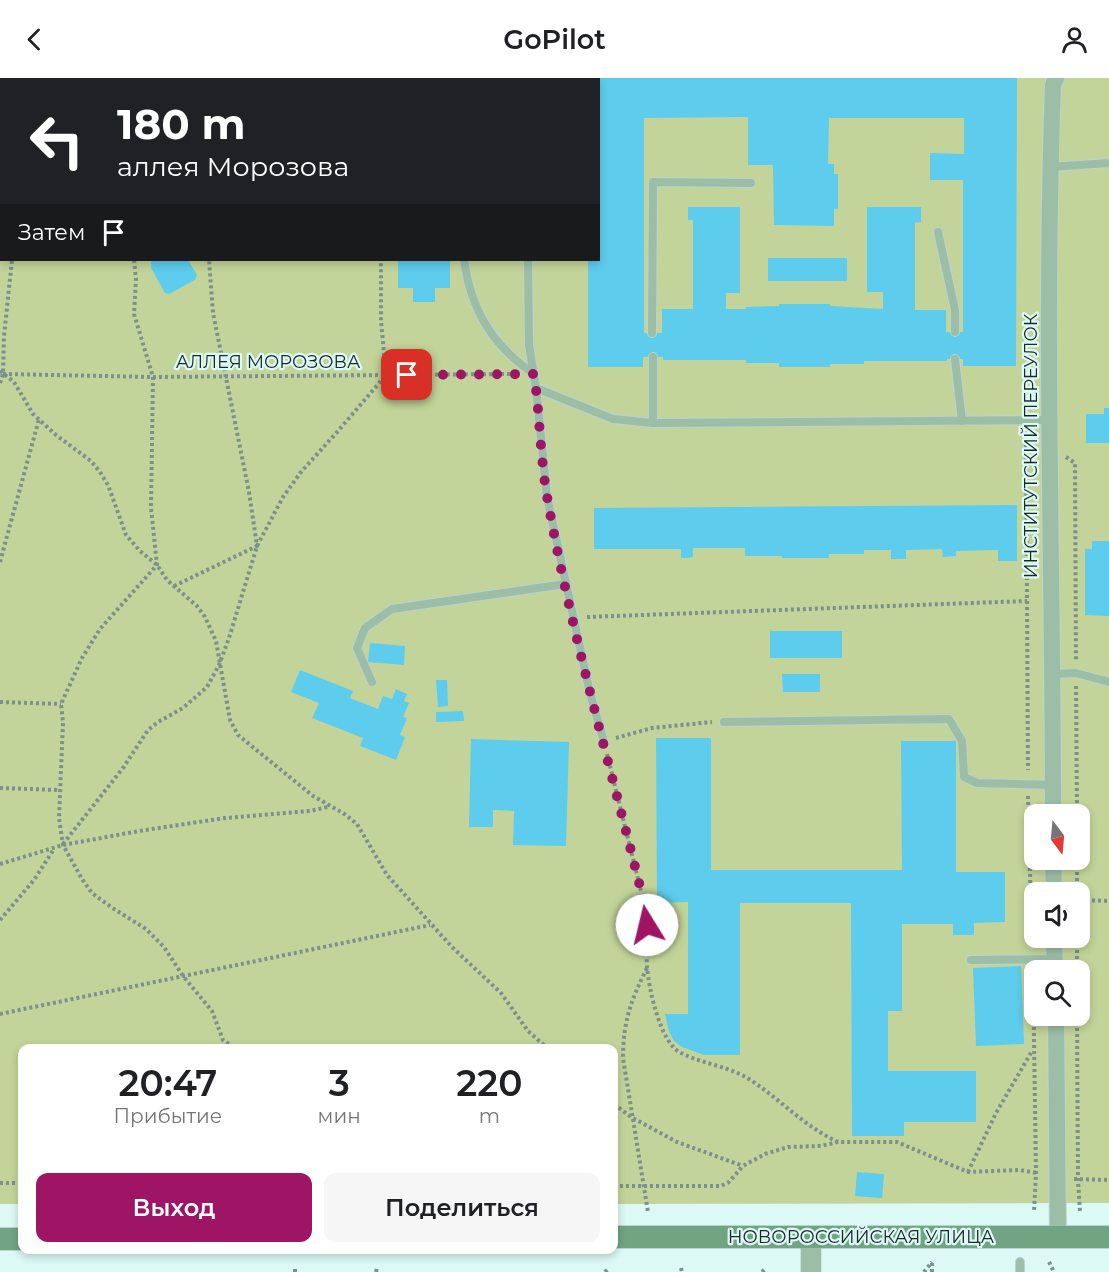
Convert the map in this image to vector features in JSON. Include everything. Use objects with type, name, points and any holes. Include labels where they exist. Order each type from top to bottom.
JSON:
[{"type":"main road","name":"НОВОРОССИЙСКАЯ УЛИЦА","points":[[618,1237],[1109,1237]]},
{"type":"main road","points":[[0,1239],[18,1239]]},
{"type":"street","name":"ИНСТИТУТСКИЙ ПЕРЕУЛОК","points":[[1053,804],[1050,167],[1053,86],[1056,78]]},
{"type":"street","points":[[1056,1026],[1058,1237]]},
{"type":"street","points":[[811,1237],[811,1272]]},
{"type":"lane","points":[[1050,167],[1109,163]]},
{"type":"lane","points":[[652,333],[653,182],[751,183]]},
{"type":"lane","points":[[938,232],[955,310],[955,332]]},
{"type":"lane","points":[[464,261],[475,304],[491,335],[505,352],[534,374]]},
{"type":"lane","points":[[528,261],[529,345],[536,388],[547,497],[590,693],[604,742]]},
{"type":"lane","points":[[653,423],[654,357]]},
{"type":"lane","points":[[955,358],[962,421]]},
{"type":"lane","points":[[536,388],[614,419],[636,423],[1050,420]]},
{"type":"lane","points":[[372,682],[357,648],[365,628],[392,609],[566,584]]},
{"type":"lane","points":[[1052,674],[1076,673],[1109,682]]},
{"type":"lane","points":[[724,722],[949,719],[962,741],[963,777],[977,783],[1053,784]]},
{"type":"lane","points":[[971,960],[1037,960]]},
{"type":"lane","points":[[1020,1262],[1020,1272]]},
{"type":"path","points":[[0,383],[12,261]]},
{"type":"path","points":[[134,261],[136,279],[134,314],[153,377],[151,508],[157,565],[100,629],[82,658],[61,704],[63,722],[59,818],[63,845],[92,893],[157,938],[183,976],[212,1011],[223,1040],[230,1044]]},
{"type":"path","points":[[209,261],[213,313],[249,492],[257,546]]},
{"type":"path","points":[[63,845],[123,768],[148,730],[183,708],[207,687],[219,665],[257,546],[292,482],[386,375],[381,321],[381,261]]},
{"type":"path","points":[[2,372],[14,382],[28,406],[39,419],[91,461],[108,485],[126,535],[157,565],[167,580],[197,606],[205,617],[216,641],[230,720],[238,735],[299,785],[357,824],[387,875],[430,925],[501,993],[528,1031],[542,1044]]},
{"type":"path","name":"АЛЛЕЯ МОРОЗОВА","points":[[2,372],[153,377],[534,374]]},
{"type":"path","points":[[0,562],[39,419]]},
{"type":"path","points":[[1026,420],[1028,783],[1032,882]]},
{"type":"path","points":[[1050,447],[1075,463],[1077,804]]},
{"type":"path","points":[[174,586],[257,546]]},
{"type":"path","points":[[573,618],[1027,601]]},
{"type":"path","points":[[0,702],[61,704]]},
{"type":"path","points":[[724,722],[652,728],[604,742],[644,903],[647,925],[647,967],[660,1026],[669,1042],[679,1053],[751,1080],[808,1125],[838,1142]]},
{"type":"path","points":[[0,788],[59,790]]},
{"type":"path","points":[[0,864],[63,845],[225,818],[310,811],[329,807]]},
{"type":"path","points":[[0,920],[34,880],[54,848]]},
{"type":"path","points":[[1090,900],[1109,901]]},
{"type":"path","points":[[0,1014],[430,925]]},
{"type":"path","points":[[1033,948],[1036,1173],[1034,1212]]},
{"type":"path","points":[[647,967],[633,997],[623,1033],[623,1058],[648,1212]]},
{"type":"path","points":[[1077,1026],[1080,1212]]},
{"type":"path","points":[[968,1172],[996,1113],[1034,1048]]},
{"type":"path","points":[[618,1107],[677,1142],[743,1166]]},
{"type":"path","points":[[618,1186],[721,1186],[729,1182],[743,1166],[765,1154],[788,1147],[821,1146],[838,1142],[897,1142],[968,1172],[1019,1170],[1078,1180],[1109,1180]]},
{"type":"path","points":[[0,1183],[18,1183]]},
{"type":"path","points":[[924,1272],[932,1262],[932,1272]]},
{"type":"path","points":[[1049,1262],[1054,1272]]},
{"type":"green space","points":[[600,78],[1109,78],[1109,1203],[618,1204],[618,1044],[18,1044],[18,1204],[0,1204],[0,261],[600,261]]},
{"type":"building","points":[[600,78],[1017,78],[1016,366],[963,366],[963,359],[947,359],[947,361],[864,361],[864,364],[830,364],[830,367],[779,367],[779,363],[746,363],[746,360],[663,360],[663,357],[643,357],[643,367],[588,367],[588,261],[600,261]],"holes":[[[748,117],[748,165],[773,165],[774,225],[834,226],[834,209],[838,209],[838,174],[834,174],[834,164],[828,164],[829,118],[964,118],[964,154],[930,153],[930,180],[963,180],[963,332],[946,332],[946,310],[915,310],[915,223],[921,222],[921,207],[867,207],[867,292],[883,292],[883,309],[830,306],[830,304],[779,304],[779,306],[726,309],[726,293],[740,293],[740,207],[688,207],[688,220],[693,220],[693,309],[662,309],[662,333],[644,333],[644,118]]]},
{"type":"building","points":[[768,258],[847,258],[847,281],[768,281]]},
{"type":"building","points":[[189,261],[197,275],[195,280],[169,294],[165,293],[151,268],[151,262]]},
{"type":"building","points":[[398,261],[450,261],[450,288],[435,288],[435,302],[413,302],[413,288],[398,288]]},
{"type":"building","points":[[1104,408],[1109,408],[1109,443],[1086,443],[1086,414],[1104,414]]},
{"type":"building","points":[[1017,505],[1017,561],[998,561],[998,550],[956,551],[956,556],[943,557],[942,549],[906,550],[906,559],[891,559],[891,550],[864,550],[864,554],[829,554],[829,558],[782,558],[782,556],[745,556],[745,548],[693,548],[693,557],[681,558],[681,549],[594,549],[594,508]]},
{"type":"building","points":[[1092,541],[1109,541],[1109,616],[1085,615],[1085,549],[1092,549]]},
{"type":"building","points":[[770,631],[842,631],[842,658],[770,658]]},
{"type":"building","points":[[370,643],[405,646],[404,665],[368,662]]},
{"type":"building","points":[[300,670],[353,691],[350,698],[378,709],[383,696],[392,699],[396,689],[407,694],[404,701],[409,703],[403,717],[407,718],[400,735],[405,737],[396,760],[360,746],[363,738],[312,718],[319,703],[291,692]]},
{"type":"building","points":[[782,674],[820,674],[820,692],[783,692]]},
{"type":"building","points":[[436,680],[447,680],[448,706],[438,707]]},
{"type":"building","points":[[463,711],[464,721],[436,722],[436,712]]},
{"type":"building","points":[[656,738],[711,738],[711,870],[902,870],[901,741],[956,741],[956,872],[1005,872],[1005,922],[974,923],[974,935],[953,935],[953,924],[902,924],[902,1011],[888,1011],[888,1071],[976,1071],[976,1122],[904,1122],[904,1136],[852,1136],[851,903],[740,903],[740,1055],[704,1055],[682,1047],[674,1041],[669,1032],[665,1014],[688,1014],[688,902],[657,903]]},
{"type":"building","points":[[471,739],[569,742],[566,846],[513,845],[514,811],[493,810],[493,827],[469,827]]},
{"type":"building","points":[[1021,966],[1024,1044],[976,1046],[973,968]]},
{"type":"building","points":[[857,1172],[884,1174],[882,1198],[855,1196]]},
{"type":"route","points":[[407,375],[534,374],[547,497],[598,728],[604,742],[644,903],[647,925]]}]
